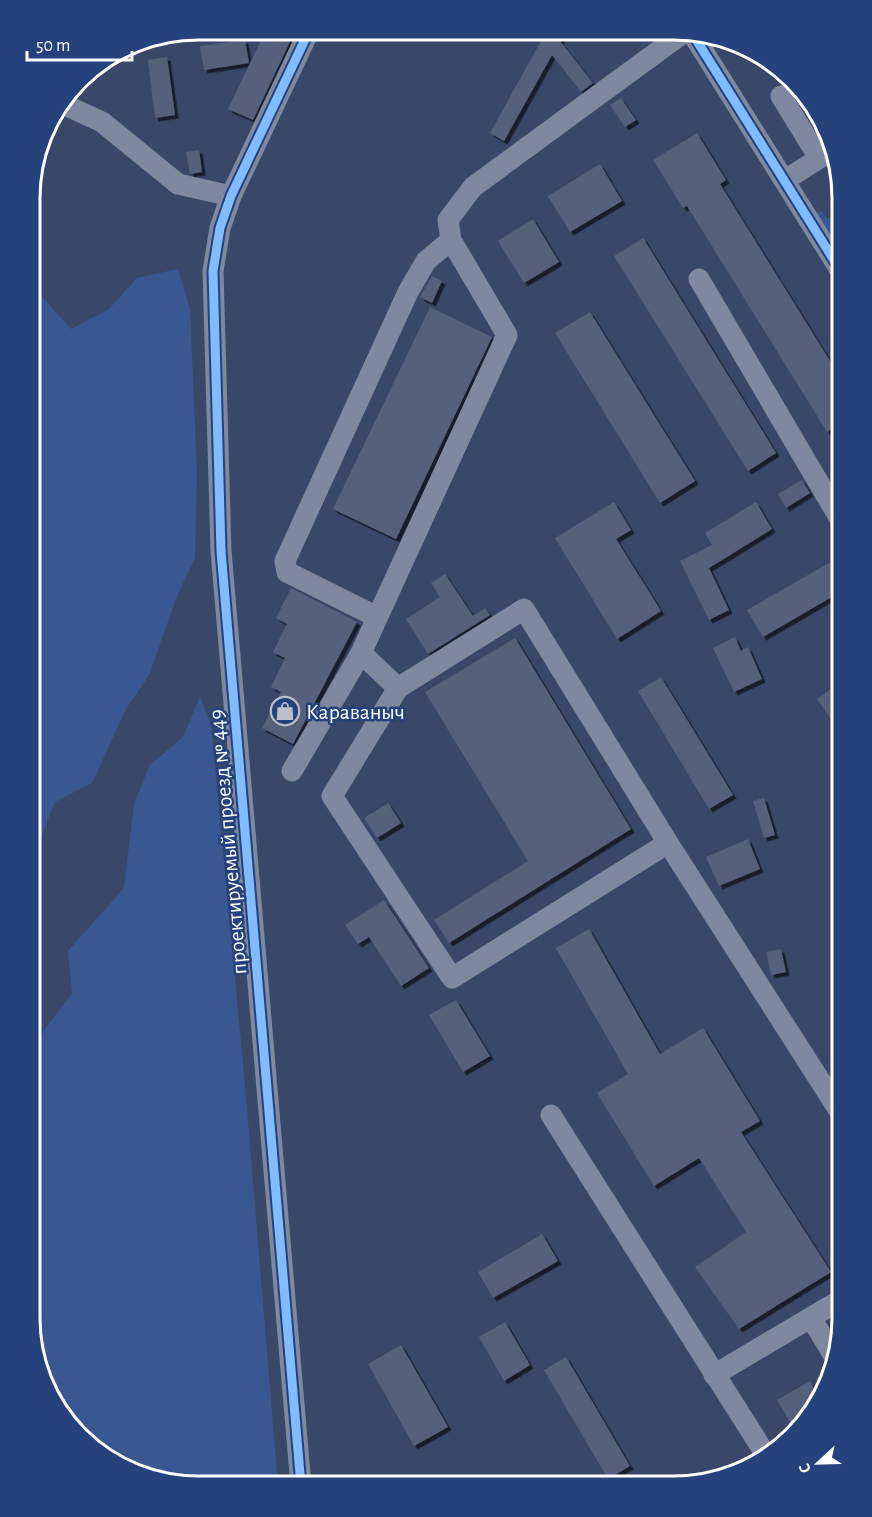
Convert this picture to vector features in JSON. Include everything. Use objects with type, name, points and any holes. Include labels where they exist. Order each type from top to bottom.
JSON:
[{"type":"street","name":"проектируемый проезд № 449","points":[[300,1476],[221,551],[213,271],[220,228],[231,196],[304,41]]},
{"type":"street","points":[[292,771],[361,653],[507,335],[451,240],[448,220],[473,187],[673,41]]},
{"type":"street","points":[[698,43],[832,257]]},
{"type":"street","points":[[781,96],[823,148]]},
{"type":"street","points":[[70,107],[102,122],[178,184],[231,196]]},
{"type":"street","points":[[785,180],[825,155]]},
{"type":"street","points":[[377,617],[287,572],[285,561],[408,292],[426,261],[451,240]]},
{"type":"street","points":[[699,279],[832,505]]},
{"type":"street","points":[[668,843],[452,978],[333,796],[398,687],[524,609],[668,843],[831,1097]]},
{"type":"street","points":[[361,653],[398,687]]},
{"type":"street","points":[[551,1115],[762,1449]]},
{"type":"street","points":[[714,1375],[831,1306]]},
{"type":"street","points":[[811,1318],[828,1346]]},
{"type":"shaded area","points":[[822,211],[825,217],[832,219],[832,243],[816,212]]},
{"type":"shaded area","points":[[178,269],[190,309],[197,474],[195,558],[177,596],[149,675],[126,709],[92,783],[55,802],[41,837],[41,295],[71,329],[109,309],[137,278]]},
{"type":"shaded area","points":[[200,697],[211,724],[245,1085],[277,1476],[178,1475],[138,1464],[102,1444],[73,1415],[57,1388],[49,1369],[41,1329],[41,1036],[72,994],[68,951],[124,888],[134,804],[150,765],[183,737]]},
{"type":"building","points":[[245,41],[249,63],[204,70],[200,46]]},
{"type":"building","points":[[261,41],[290,41],[253,120],[228,109]]},
{"type":"building","points":[[541,41],[560,41],[593,83],[581,92],[552,55],[504,141],[490,133]]},
{"type":"building","points":[[167,57],[175,115],[155,118],[148,60]]},
{"type":"building","points":[[621,98],[636,120],[625,127],[610,105]]},
{"type":"building","points":[[697,133],[726,180],[720,184],[832,364],[832,429],[827,432],[687,206],[683,208],[653,160]]},
{"type":"building","points":[[199,150],[202,172],[190,174],[186,152]]},
{"type":"building","points":[[600,164],[622,201],[570,232],[548,196]]},
{"type":"building","points":[[533,219],[559,262],[524,283],[498,241]]},
{"type":"building","points":[[643,238],[776,453],[748,471],[614,256]]},
{"type":"building","points":[[432,276],[442,281],[432,303],[420,297]]},
{"type":"building","points":[[430,307],[492,337],[396,539],[333,509]]},
{"type":"building","points":[[590,312],[695,481],[660,503],[555,333]]},
{"type":"building","points":[[802,480],[810,493],[786,508],[778,494]]},
{"type":"building","points":[[614,502],[631,530],[616,539],[661,611],[617,639],[555,538]]},
{"type":"building","points":[[756,502],[772,529],[709,568],[729,610],[709,620],[680,561],[712,545],[705,533]]},
{"type":"building","points":[[832,561],[832,597],[763,637],[747,610]]},
{"type":"building","points":[[445,574],[473,616],[485,608],[490,615],[428,654],[406,619],[440,597],[431,583]]},
{"type":"building","points":[[291,588],[357,622],[293,744],[262,728],[281,692],[271,687],[285,658],[273,652],[287,624],[276,618]]},
{"type":"building","points":[[735,637],[741,651],[748,647],[762,679],[734,692],[713,648]]},
{"type":"building","points":[[515,638],[631,829],[449,943],[434,920],[528,861],[425,692]]},
{"type":"building","points":[[661,677],[733,795],[709,809],[638,691]]},
{"type":"building","points":[[832,689],[832,720],[817,699]]},
{"type":"building","points":[[764,798],[775,835],[764,838],[753,801]]},
{"type":"building","points":[[388,803],[401,823],[377,838],[364,818]]},
{"type":"building","points":[[748,839],[760,869],[719,886],[706,857]]},
{"type":"building","points":[[384,900],[429,968],[401,986],[369,937],[358,944],[345,925]]},
{"type":"building","points":[[589,929],[660,1054],[703,1028],[760,1121],[741,1132],[831,1272],[739,1329],[695,1267],[746,1232],[699,1158],[654,1186],[597,1093],[628,1074],[556,948]]},
{"type":"building","points":[[781,949],[786,972],[771,975],[766,952]]},
{"type":"building","points":[[456,1000],[490,1056],[463,1072],[429,1015]]},
{"type":"building","points":[[542,1234],[558,1261],[493,1298],[478,1272]]},
{"type":"building","points":[[505,1322],[530,1365],[504,1381],[479,1337]]},
{"type":"building","points":[[401,1345],[448,1427],[414,1446],[368,1364]]},
{"type":"building","points":[[566,1357],[630,1466],[613,1476],[606,1476],[544,1370]]},
{"type":"building","points":[[810,1381],[814,1389],[791,1423],[777,1400]]},
{"type":"cycle path","points":[[300,1476],[221,551],[213,271],[220,228],[231,196],[304,41]]},
{"type":"cycle path","points":[[698,43],[832,257]]},
{"type":"place","name":"Караваныч","points":[[285,711]]}]
